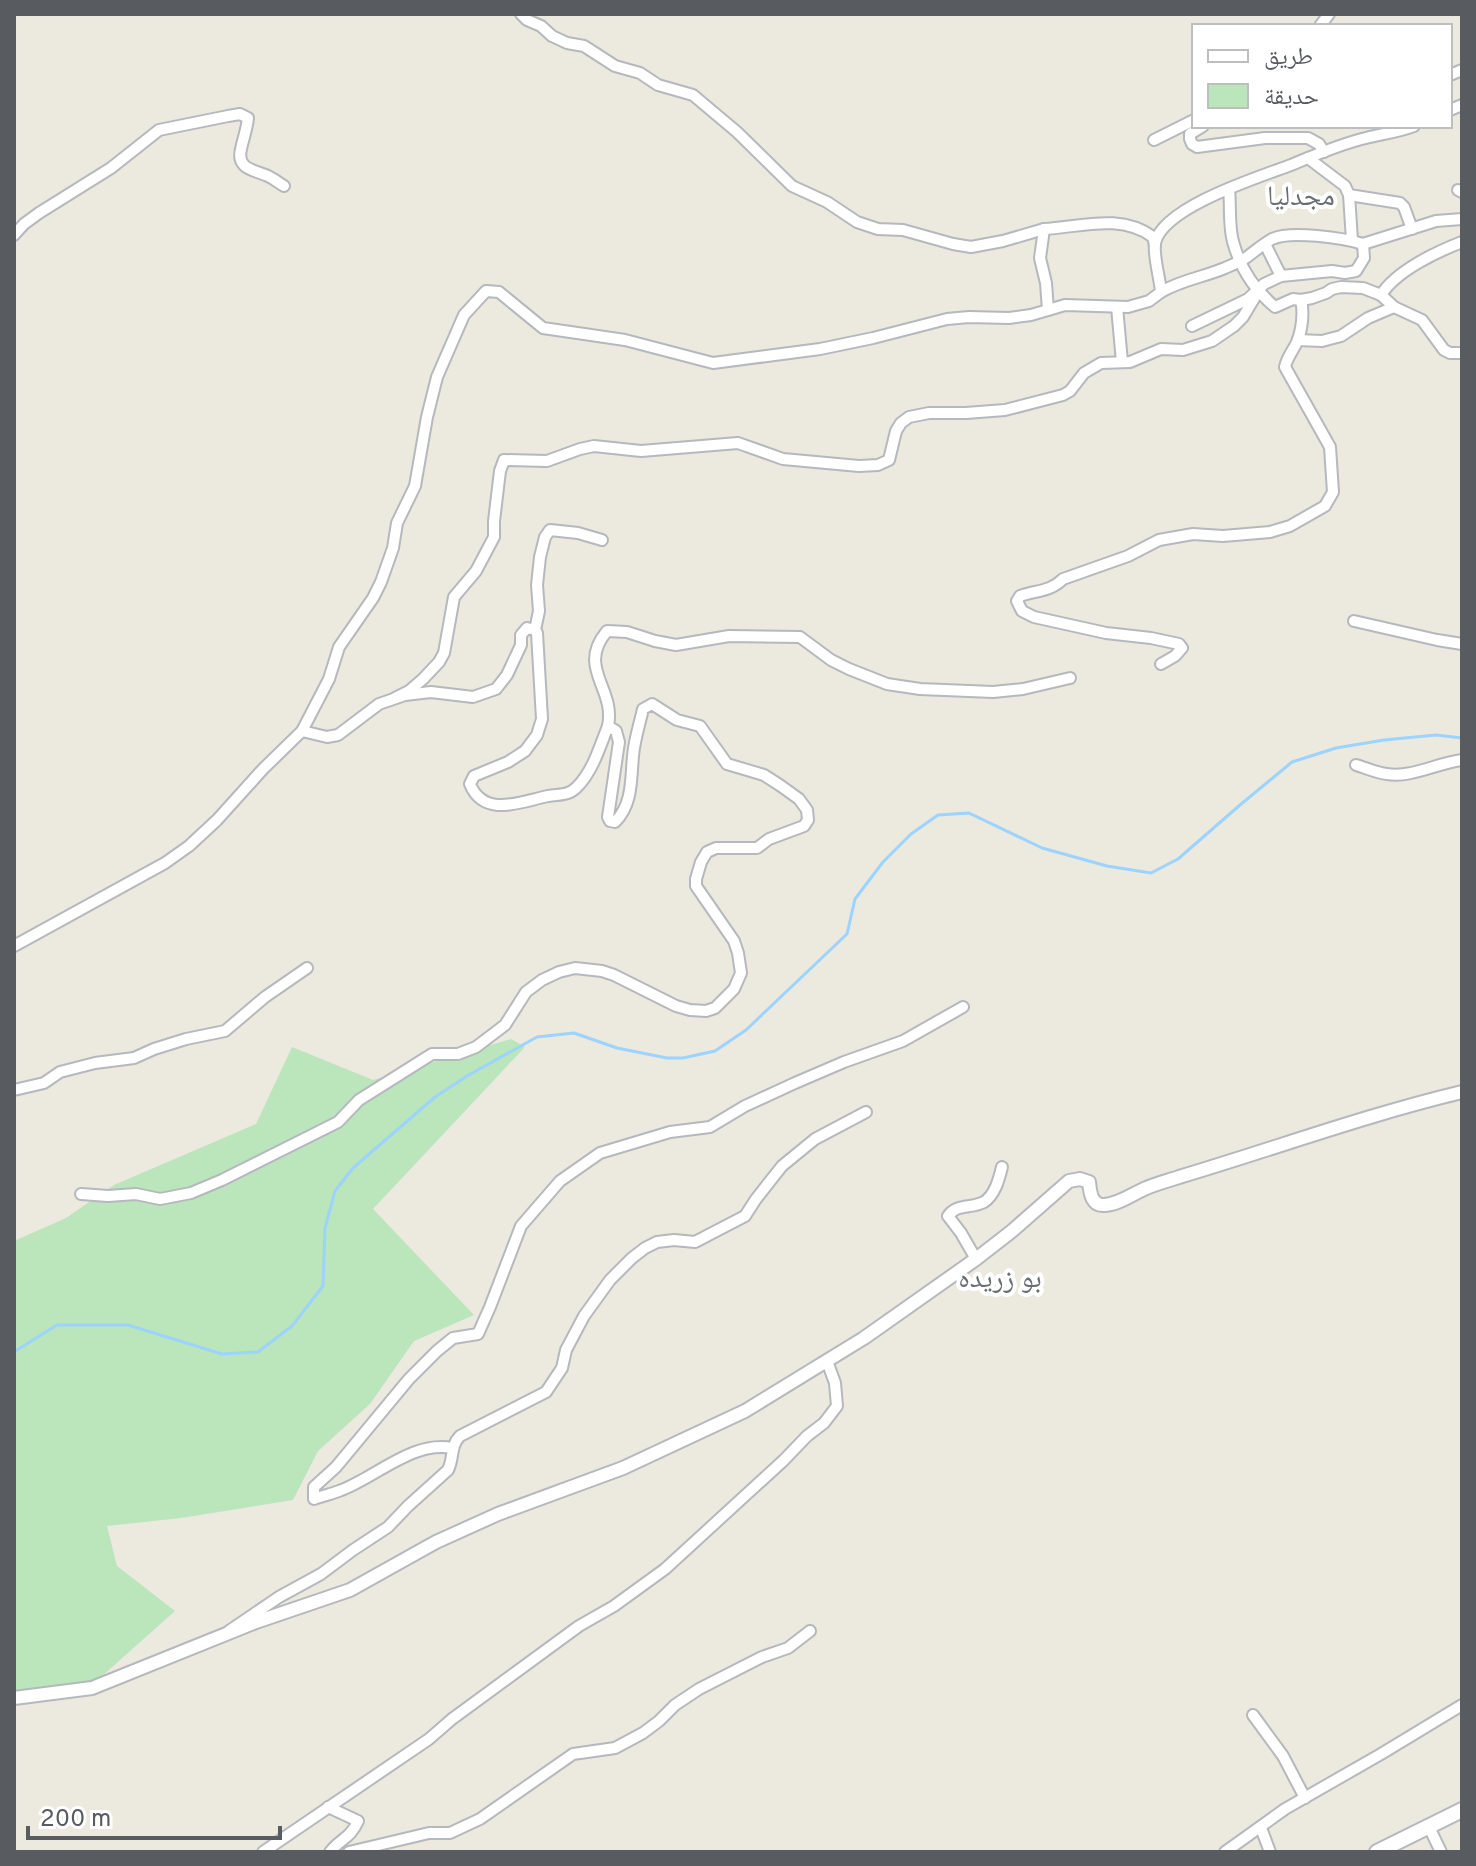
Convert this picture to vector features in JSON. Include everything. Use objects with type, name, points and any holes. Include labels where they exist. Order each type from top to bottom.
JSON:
[{"type":"main road","points":[[1377,1852],[1462,1810]]},
{"type":"street","points":[[521,14],[552,36],[584,46],[615,66],[640,73],[658,85],[693,95],[737,132],[792,186],[827,202],[857,222],[971,247],[1044,229],[1102,222],[1123,223],[1153,237],[1161,292]]},
{"type":"street","points":[[14,235],[39,213],[111,168],[159,130],[181,124],[240,114],[246,116],[248,123],[240,151],[241,162],[284,186]]},
{"type":"street","points":[[1154,140],[1192,121]]},
{"type":"street","points":[[1200,128],[1190,134],[1192,144],[1197,147],[1265,138],[1308,138],[1319,144],[1324,152]]},
{"type":"street","points":[[1155,245],[1167,226],[1184,212],[1229,189],[1391,130]]},
{"type":"street","points":[[1308,158],[1345,186],[1349,195],[1352,240]]},
{"type":"street","points":[[1229,189],[1233,244],[1258,292],[1275,307],[1293,299],[1301,300],[1341,287],[1363,288],[1381,295],[1394,307],[1422,320],[1444,350],[1462,353]]},
{"type":"street","points":[[1349,195],[1400,203],[1412,229]]},
{"type":"street","points":[[14,946],[165,863],[189,846],[302,731],[329,679],[339,647],[381,582],[393,548],[397,523],[415,486],[437,377],[464,315],[486,291],[499,292],[543,328],[625,340],[713,363],[820,349],[947,319],[1009,318],[1065,305],[1138,306],[1174,285],[1241,261],[1274,238],[1315,236],[1363,244],[1436,221],[1462,219]]},
{"type":"street","points":[[1044,229],[1040,258],[1048,310]]},
{"type":"street","points":[[1381,295],[1385,288],[1413,266],[1462,242]]},
{"type":"street","points":[[1265,244],[1281,276]]},
{"type":"street","points":[[395,698],[412,689],[442,658],[454,597],[476,571],[494,537],[500,471],[504,460],[547,461],[594,446],[641,451],[738,443],[791,460],[859,466],[883,464],[891,458],[898,427],[909,417],[929,413],[1005,410],[1034,403],[1070,391],[1084,373],[1101,363],[1130,362],[1161,349],[1183,350],[1212,341],[1243,317],[1264,284],[1281,276],[1356,271],[1363,261],[1363,244]]},
{"type":"street","points":[[1192,326],[1258,292]]},
{"type":"street","points":[[1161,664],[1180,652],[1182,648],[1179,644],[1058,624],[1022,611],[1017,601],[1020,596],[1048,590],[1063,579],[1128,556],[1159,540],[1193,534],[1223,536],[1270,532],[1290,526],[1325,506],[1333,492],[1330,447],[1285,367],[1286,359],[1298,340],[1303,309],[1301,300]]},
{"type":"street","points":[[1117,307],[1122,362]]},
{"type":"street","points":[[1298,340],[1322,341],[1341,336],[1368,318],[1394,307]]},
{"type":"street","points":[[602,540],[550,530],[545,537],[540,557],[537,585],[539,611],[535,630],[542,719],[537,735],[525,751],[474,776],[470,784],[472,789],[491,804],[513,805],[569,794],[579,784],[595,759],[611,713],[595,668],[598,642],[607,631],[627,632],[676,645],[729,636],[800,637],[831,660],[860,674],[887,684],[920,689],[993,692],[1023,689],[1070,678]]},
{"type":"street","points":[[1354,621],[1462,644]]},
{"type":"street","points":[[302,731],[327,737],[338,735],[379,704],[405,695],[431,692],[473,697],[496,689],[507,675],[521,645],[521,635],[527,628],[535,630]]},
{"type":"street","points":[[81,1194],[136,1194],[160,1199],[191,1193],[222,1180],[338,1122],[359,1100],[432,1054],[458,1054],[476,1047],[505,1025],[526,992],[559,972],[575,968],[602,971],[676,1006],[706,1011],[715,1008],[734,989],[741,973],[734,941],[696,886],[701,862],[707,852],[716,848],[757,848],[769,839],[804,826],[808,820],[807,810],[799,799],[764,775],[727,764],[700,726],[677,720],[652,704],[643,709],[634,747],[630,793],[619,818],[615,822],[610,821],[608,817],[619,742],[616,731],[608,726]]},
{"type":"street","points":[[1356,765],[1388,775],[1416,773],[1445,762],[1462,760]]},
{"type":"street","points":[[14,1090],[44,1083],[60,1072],[134,1058],[186,1039],[225,1031],[265,997],[307,968]]},
{"type":"street","points":[[452,1448],[440,1446],[418,1450],[340,1491],[314,1499],[314,1487],[336,1467],[409,1379],[453,1338],[478,1334],[521,1226],[560,1181],[600,1153],[670,1132],[710,1127],[745,1106],[795,1083],[903,1041],[963,1007]]},
{"type":"street","points":[[14,1698],[92,1688],[224,1634],[350,1590],[436,1542],[498,1514],[623,1468],[745,1411],[864,1338],[976,1259],[1069,1181],[1080,1179],[1089,1182],[1091,1197],[1103,1206],[1161,1183],[1365,1118],[1462,1092]]},
{"type":"street","points":[[224,1634],[321,1574],[388,1527],[448,1470],[454,1442],[460,1436],[546,1392],[562,1368],[566,1350],[584,1316],[610,1280],[632,1258],[657,1242],[695,1242],[745,1216],[782,1166],[815,1139],[866,1112]]},
{"type":"street","points":[[976,1259],[948,1216],[959,1207],[985,1201],[993,1192],[1002,1167]]},
{"type":"street","points":[[263,1852],[429,1739],[579,1626],[614,1606],[665,1569],[824,1423],[837,1406],[835,1383],[827,1361]]},
{"type":"street","points":[[349,1852],[429,1833],[450,1833],[480,1819],[573,1754],[615,1748],[659,1721],[675,1705],[699,1689],[762,1657],[788,1648],[810,1631]]},
{"type":"street","points":[[1225,1852],[1285,1809],[1462,1705]]},
{"type":"street","points":[[1253,1715],[1283,1756],[1305,1798]]},
{"type":"street","points":[[328,1807],[358,1821],[352,1833],[330,1852]]},
{"type":"street","points":[[1429,1827],[1441,1852]]},
{"type":"street","points":[[1261,1828],[1270,1852]]},
{"type":"green space","points":[[511,1039],[525,1047],[373,1209],[474,1315],[414,1341],[370,1404],[318,1451],[293,1500],[107,1526],[117,1566],[175,1611],[93,1684],[14,1694],[14,1241],[66,1218],[114,1185],[256,1124],[292,1047],[373,1080]]},
{"type":"waterway","points":[[14,1352],[57,1325],[128,1325],[222,1354],[258,1352],[292,1326],[323,1286],[325,1228],[335,1191],[353,1168],[435,1097],[537,1037],[574,1033],[617,1048],[667,1058],[715,1051],[746,1030],[847,934],[855,899],[883,862],[911,834],[938,815],[969,813],[1042,848],[1107,866],[1151,873],[1178,859],[1292,762],[1336,748],[1384,740],[1436,735],[1462,738]]},
{"type":"district","name":"مجدليا","points":[[1301,195]]},
{"type":"district","name":"بو زريده","points":[[1000,1277]]}]
